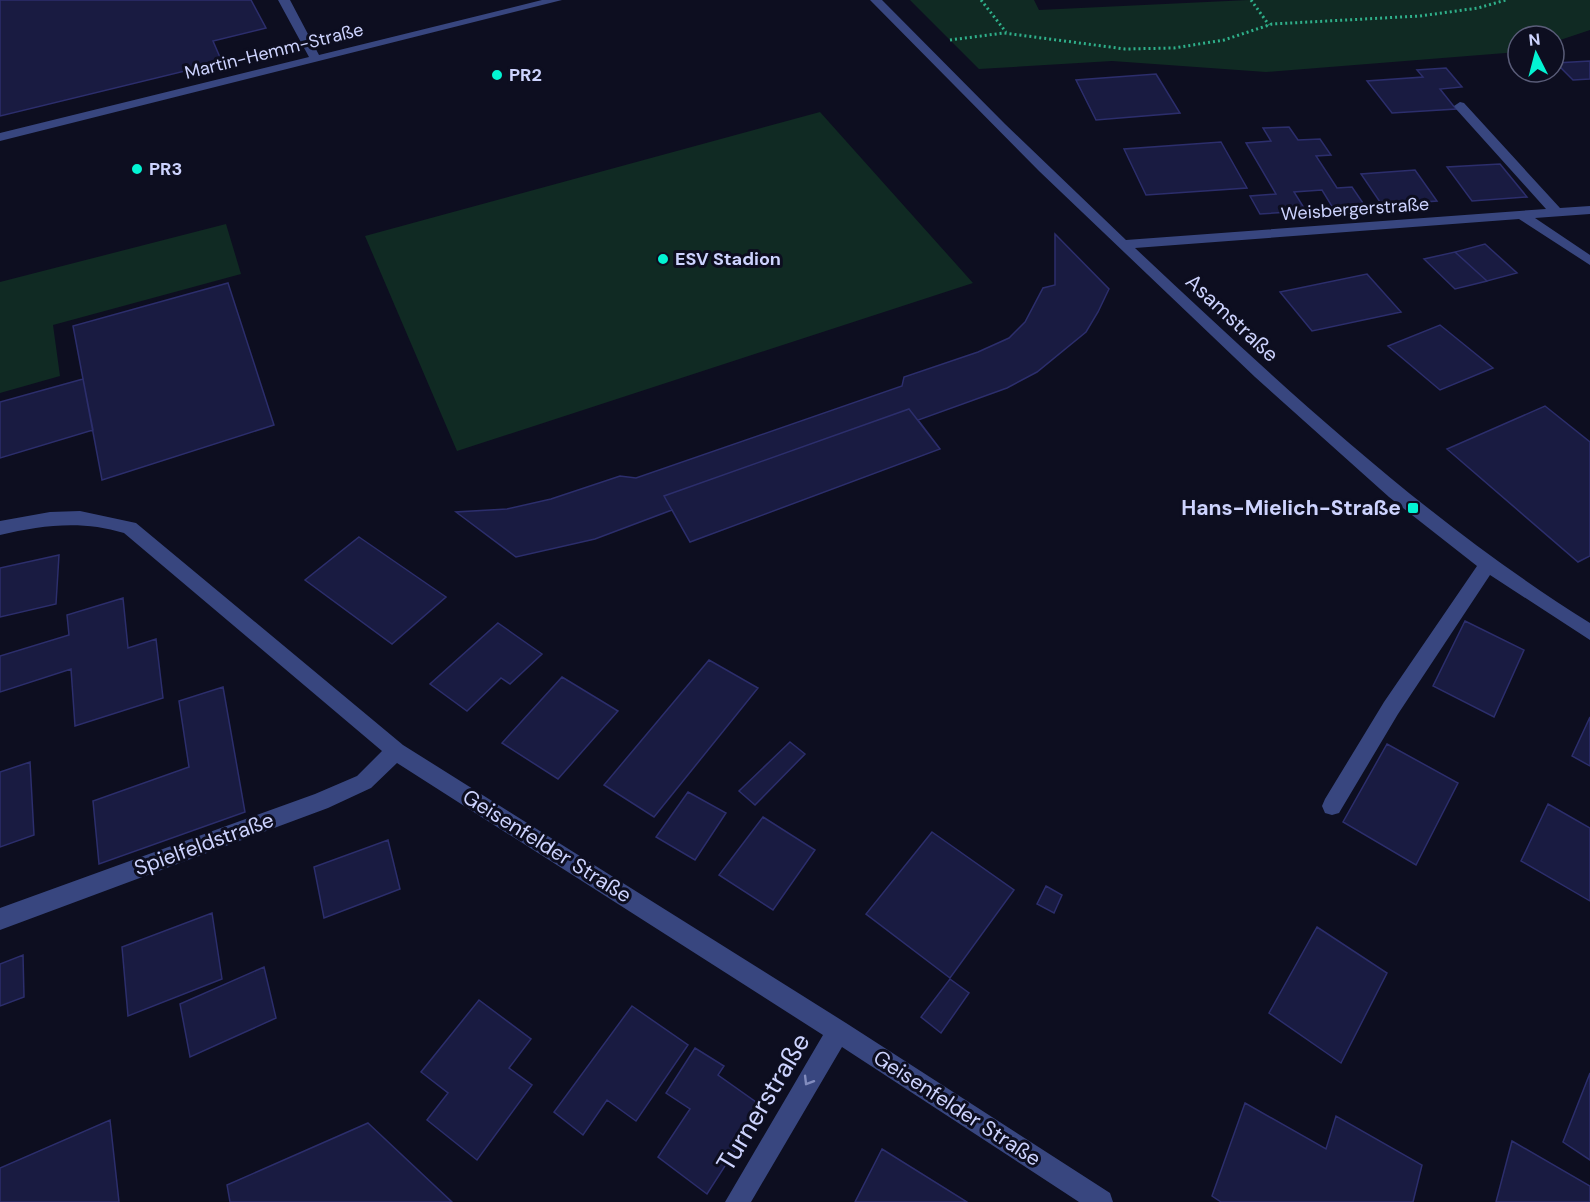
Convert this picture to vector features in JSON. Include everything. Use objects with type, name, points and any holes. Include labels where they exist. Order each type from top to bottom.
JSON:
[{"type":"street","points":[[284,0],[316,60]]},
{"type":"street","name":"Martin-Hemm-Straße","points":[[0,137],[556,0]]},
{"type":"street","name":"Asamstraße","points":[[876,0],[1122,245],[1328,436],[1413,508],[1488,563],[1590,632]]},
{"type":"street","points":[[1460,106],[1557,213]]},
{"type":"street","name":"Weisbergerstraße","points":[[1122,245],[1590,210]]},
{"type":"street","points":[[1521,215],[1590,261]]},
{"type":"street","name":"Geisenfelder Straße","points":[[0,528],[75,515],[106,519],[130,528],[396,751],[838,1031],[1101,1202]]},
{"type":"street","points":[[1332,806],[1391,708],[1488,563]]},
{"type":"street","name":"Spielfeldstraße","points":[[0,919],[321,801],[364,782],[396,751]]},
{"type":"street","name":"Turnerstraße","points":[[737,1202],[838,1031]]},
{"type":"path","points":[[981,0],[1007,33]]},
{"type":"path","points":[[1251,0],[1269,25]]},
{"type":"path","points":[[919,45],[982,33],[1007,33],[1142,50],[1190,47],[1225,40],[1269,25],[1422,14],[1467,9],[1506,0]]},
{"type":"green space","points":[[910,0],[1034,0],[1039,10],[1249,0],[1590,0],[1590,30],[1566,38],[1566,24],[1506,24],[1506,53],[1266,72],[1112,61],[979,69]]},
{"type":"green space","name":"ESV Stadion","points":[[820,112],[973,283],[457,451],[365,236]]},
{"type":"green space","points":[[226,224],[241,274],[53,325],[60,376],[0,393],[0,282]]},
{"type":"building","points":[[0,0],[251,0],[266,28],[213,41],[222,62],[0,116]]},
{"type":"building","points":[[1590,61],[1590,79],[1573,80],[1566,73],[1566,62]]},
{"type":"building","points":[[1446,68],[1462,87],[1440,89],[1456,109],[1392,113],[1367,81],[1423,77],[1417,70]]},
{"type":"building","points":[[1156,74],[1180,113],[1096,120],[1076,80]]},
{"type":"building","points":[[1289,127],[1298,140],[1320,139],[1331,155],[1316,156],[1337,188],[1352,187],[1365,206],[1333,208],[1322,190],[1294,192],[1306,211],[1260,214],[1250,196],[1276,194],[1246,143],[1271,141],[1263,128]]},
{"type":"building","points":[[1221,142],[1247,188],[1146,195],[1124,149]]},
{"type":"building","points":[[1500,164],[1527,197],[1472,201],[1447,167]]},
{"type":"building","points":[[1415,170],[1437,201],[1382,205],[1361,174]]},
{"type":"building","points":[[1055,234],[1109,289],[1098,312],[1086,332],[1037,372],[1007,388],[918,420],[940,449],[690,542],[672,510],[595,539],[516,557],[456,512],[507,509],[551,499],[620,476],[636,478],[902,386],[904,377],[978,352],[1009,338],[1025,322],[1043,288],[1055,285]]},
{"type":"building","points":[[1485,244],[1517,273],[1487,281],[1455,252]]},
{"type":"building","points":[[1455,252],[1487,281],[1455,289],[1424,259]]},
{"type":"building","points":[[1367,274],[1401,312],[1312,331],[1280,292]]},
{"type":"building","points":[[228,283],[274,425],[102,480],[73,326]]},
{"type":"building","points":[[1440,325],[1493,368],[1440,390],[1388,346]]},
{"type":"building","points":[[83,379],[93,430],[0,458],[0,402]]},
{"type":"building","points":[[1545,406],[1590,442],[1590,556],[1578,562],[1447,449]]},
{"type":"building","points":[[909,409],[940,449],[690,542],[664,496]]},
{"type":"building","points":[[359,537],[446,597],[392,644],[305,580]]},
{"type":"building","points":[[59,555],[56,604],[0,617],[0,568]]},
{"type":"building","points":[[123,598],[128,648],[156,639],[163,698],[75,726],[71,669],[0,692],[0,656],[69,635],[67,615]]},
{"type":"building","points":[[1465,621],[1524,650],[1494,717],[1433,686]]},
{"type":"building","points":[[498,623],[542,654],[510,684],[501,678],[467,711],[430,684]]},
{"type":"building","points":[[709,660],[758,688],[654,817],[604,785]]},
{"type":"building","points":[[562,677],[618,711],[558,779],[502,743]]},
{"type":"building","points":[[223,687],[245,812],[99,864],[93,801],[189,767],[179,701]]},
{"type":"building","points":[[1590,717],[1590,766],[1572,756]]},
{"type":"building","points":[[790,742],[805,754],[755,805],[739,791]]},
{"type":"building","points":[[1387,744],[1458,783],[1416,865],[1343,822]]},
{"type":"building","points":[[30,762],[34,835],[0,847],[0,772]]},
{"type":"building","points":[[688,792],[726,813],[695,860],[656,837]]},
{"type":"building","points":[[1548,804],[1590,828],[1590,901],[1521,861]]},
{"type":"building","points":[[763,817],[815,850],[773,910],[719,875]]},
{"type":"building","points":[[932,832],[1014,890],[950,978],[866,914]]},
{"type":"building","points":[[388,840],[400,889],[324,918],[314,867]]},
{"type":"building","points":[[1046,886],[1062,895],[1054,913],[1037,904]]},
{"type":"building","points":[[212,913],[222,979],[128,1016],[122,947]]},
{"type":"building","points":[[1317,927],[1387,973],[1341,1063],[1269,1013]]},
{"type":"building","points":[[23,955],[24,997],[0,1006],[0,964]]},
{"type":"building","points":[[264,967],[276,1018],[190,1057],[180,1004]]},
{"type":"building","points":[[950,979],[969,993],[941,1033],[921,1017]]},
{"type":"building","points":[[479,1000],[531,1039],[509,1068],[532,1085],[477,1160],[427,1120],[448,1093],[421,1072]]},
{"type":"building","points":[[632,1006],[688,1045],[636,1121],[607,1100],[583,1135],[554,1112]]},
{"type":"building","points":[[695,1048],[724,1066],[718,1075],[763,1107],[707,1194],[658,1157],[690,1109],[666,1093]]},
{"type":"building","points":[[1590,1073],[1590,1160],[1563,1142]]},
{"type":"building","points":[[1245,1103],[1326,1149],[1336,1116],[1422,1165],[1413,1202],[1221,1202],[1212,1196]]},
{"type":"building","points":[[110,1120],[119,1202],[0,1202],[0,1168]]},
{"type":"building","points":[[368,1123],[452,1202],[230,1202],[227,1185]]},
{"type":"building","points":[[1512,1141],[1590,1186],[1590,1202],[1496,1202]]},
{"type":"building","points":[[882,1149],[967,1202],[855,1202]]},
{"type":"place","name":"PR2","points":[[497,75]]},
{"type":"place","name":"PR3","points":[[137,169]]},
{"type":"place","name":"ESV Stadion","points":[[663,259]]},
{"type":"place","name":"Hans-Mielich-Straße","points":[[1413,508]]}]
